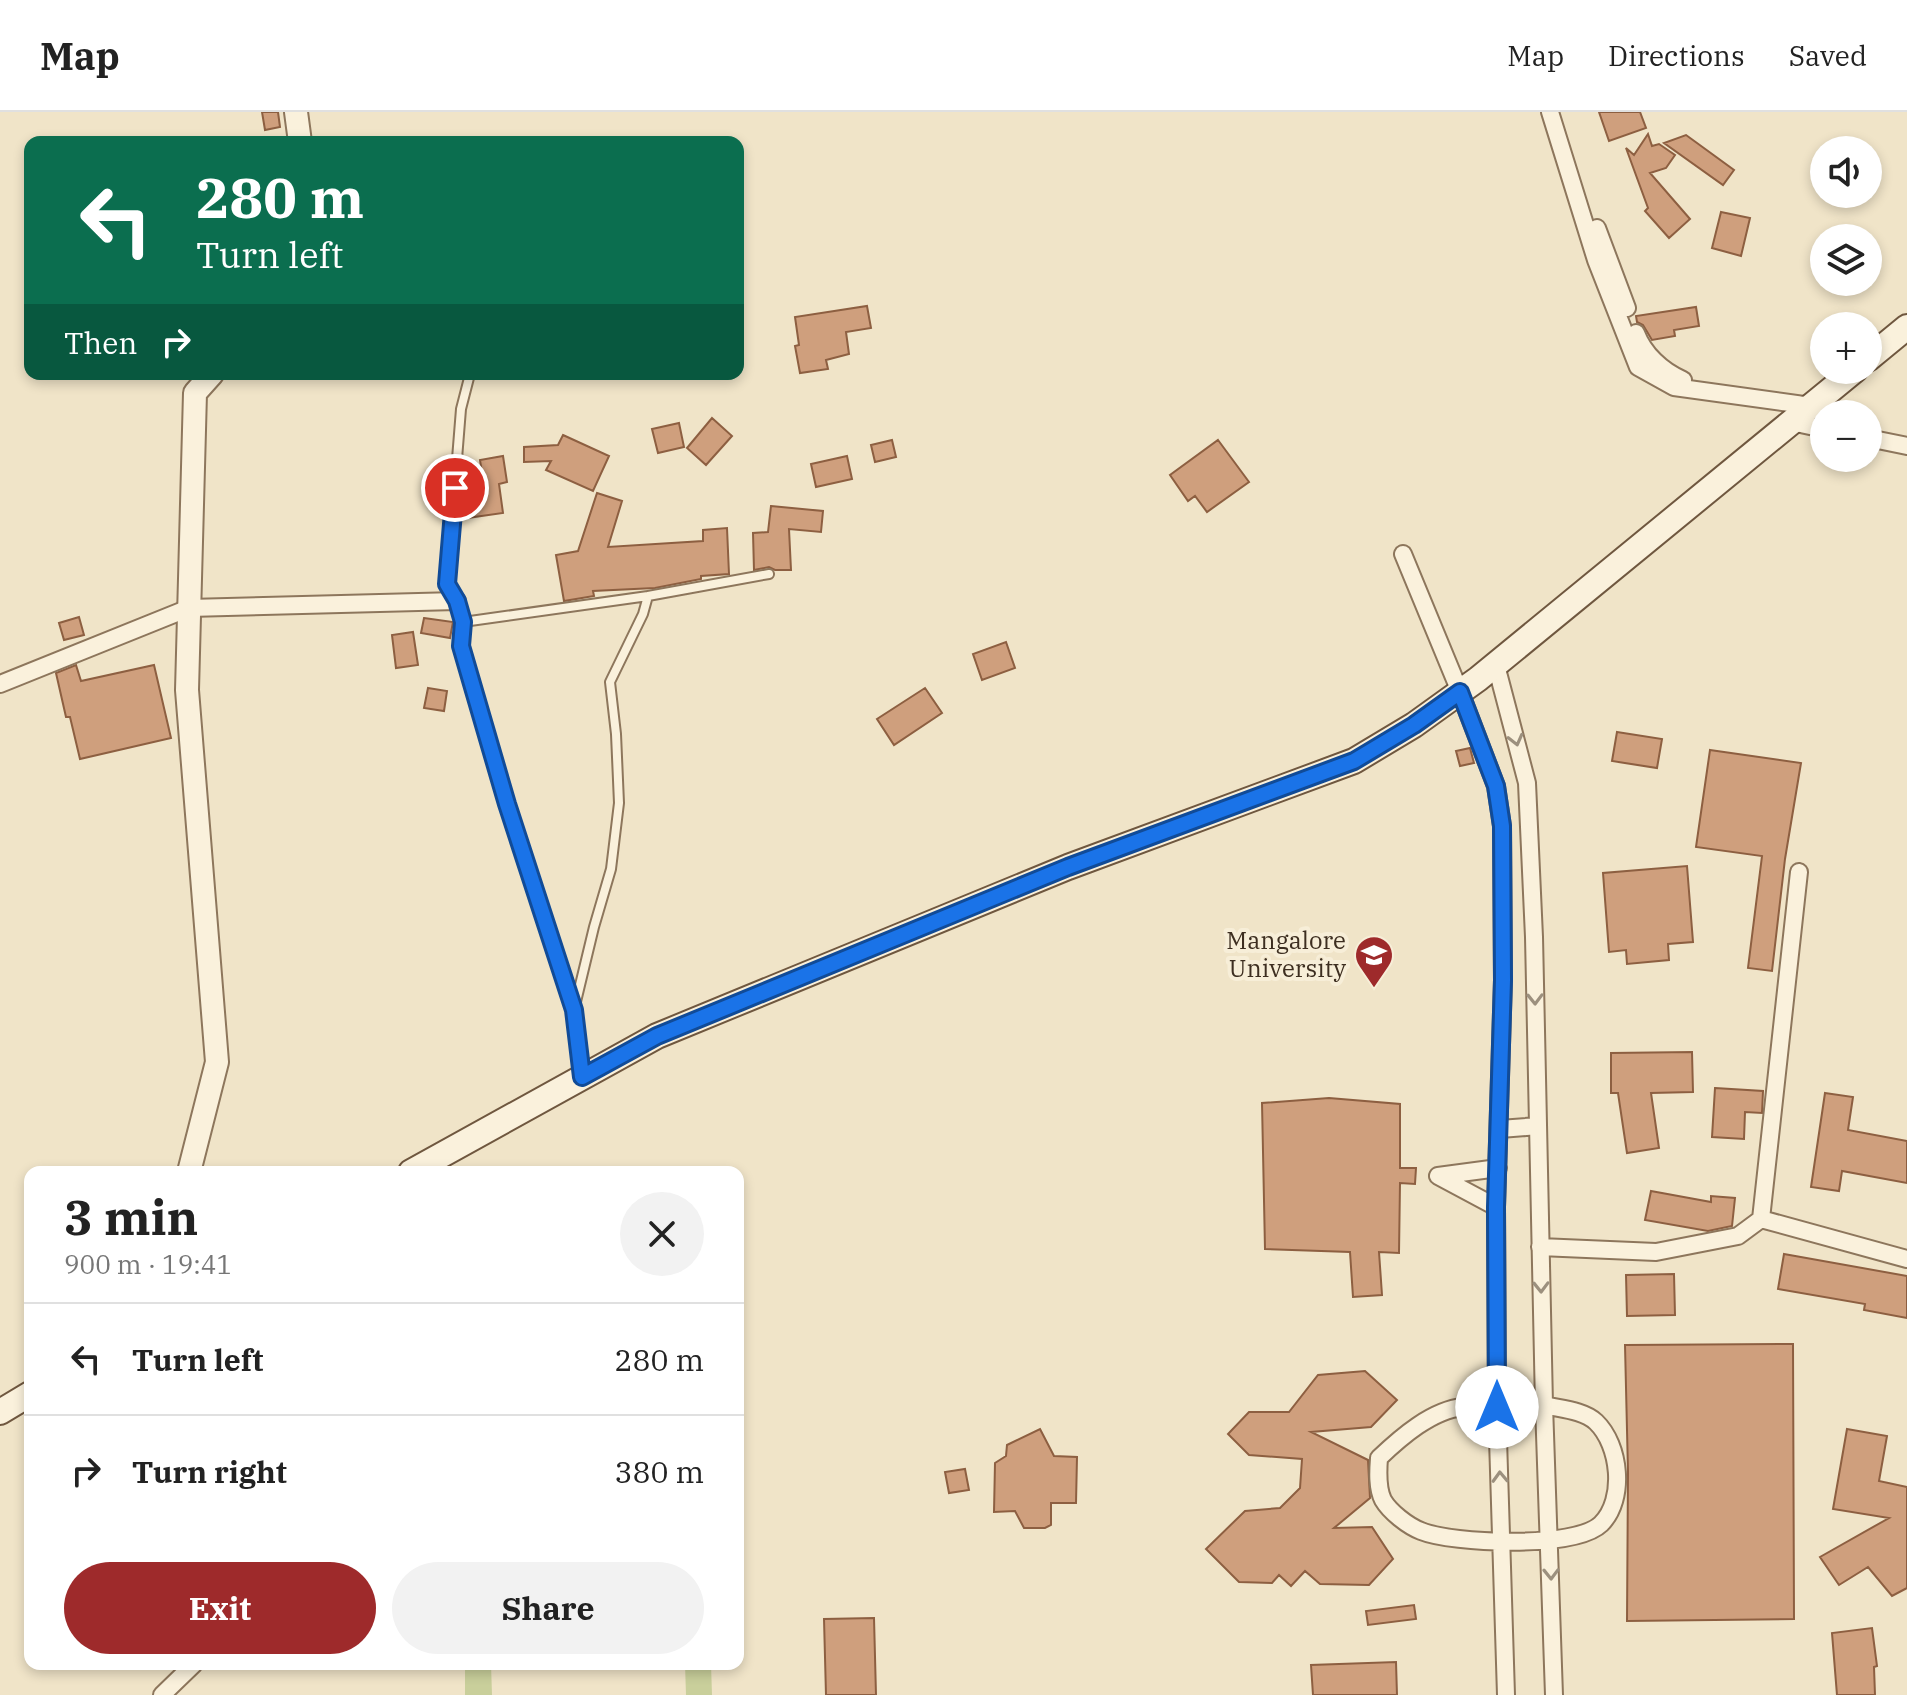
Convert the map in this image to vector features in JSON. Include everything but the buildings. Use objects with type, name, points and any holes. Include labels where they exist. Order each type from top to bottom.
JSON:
[{"type":"main road","points":[[1882,348],[1907,327]]},
{"type":"main road","points":[[1817,400],[1837,384]]},
{"type":"main road","points":[[422,1166],[657,1036],[1068,867],[1354,761],[1414,725],[1496,665],[1810,406]]},
{"type":"main road","points":[[0,1412],[24,1398]]},
{"type":"street","points":[[296,112],[299,136]]},
{"type":"street","points":[[1552,112],[1596,260],[1638,367],[1674,387],[1810,404]]},
{"type":"street","points":[[191,1166],[217,1062],[187,690],[195,393],[207,380]]},
{"type":"street","points":[[1791,422],[1810,426]]},
{"type":"street","points":[[1882,441],[1907,446]]},
{"type":"street","points":[[1403,554],[1496,786],[1502,826],[1503,980],[1496,1207],[1497,1407],[1506,1695]]},
{"type":"street","points":[[0,684],[189,608],[457,601]]},
{"type":"street","points":[[1496,665],[1527,783],[1554,1695]]},
{"type":"street","points":[[1540,1247],[1656,1252],[1738,1236],[1761,1219],[1799,872]]},
{"type":"street","points":[[1500,1129],[1538,1126]]},
{"type":"street","points":[[1496,1207],[1438,1176],[1498,1168]]},
{"type":"street","points":[[1761,1219],[1907,1259]]},
{"type":"street","points":[[1544,1405],[1583,1415],[1596,1422],[1612,1447],[1618,1479],[1611,1506],[1601,1524],[1550,1540],[1459,1541],[1419,1531],[1397,1516],[1383,1499],[1378,1476],[1379,1458],[1397,1441],[1427,1421],[1462,1407],[1497,1407],[1544,1405]]},
{"type":"street","points":[[162,1695],[188,1670]]},
{"type":"lane","points":[[468,380],[461,409],[447,584],[457,601],[463,622],[461,646],[507,804],[574,1010],[582,1077]]},
{"type":"lane","points":[[463,622],[648,596],[769,574]]},
{"type":"lane","points":[[574,1010],[611,869],[619,803],[610,682],[643,614],[648,596]]},
{"type":"green space","points":[[465,1670],[491,1670],[492,1695],[465,1695]]},
{"type":"green space","points":[[685,1670],[711,1670],[712,1695],[686,1695]]},
{"type":"place","name":"Mangalore University","points":[[1374,989]]},
{"type":"route","points":[[455,488],[447,584],[457,601],[463,622],[461,646],[507,804],[574,1010],[582,1077],[657,1036],[1068,867],[1354,761],[1414,725],[1460,692],[1496,786],[1502,826],[1503,980],[1496,1207],[1497,1407]]}]
